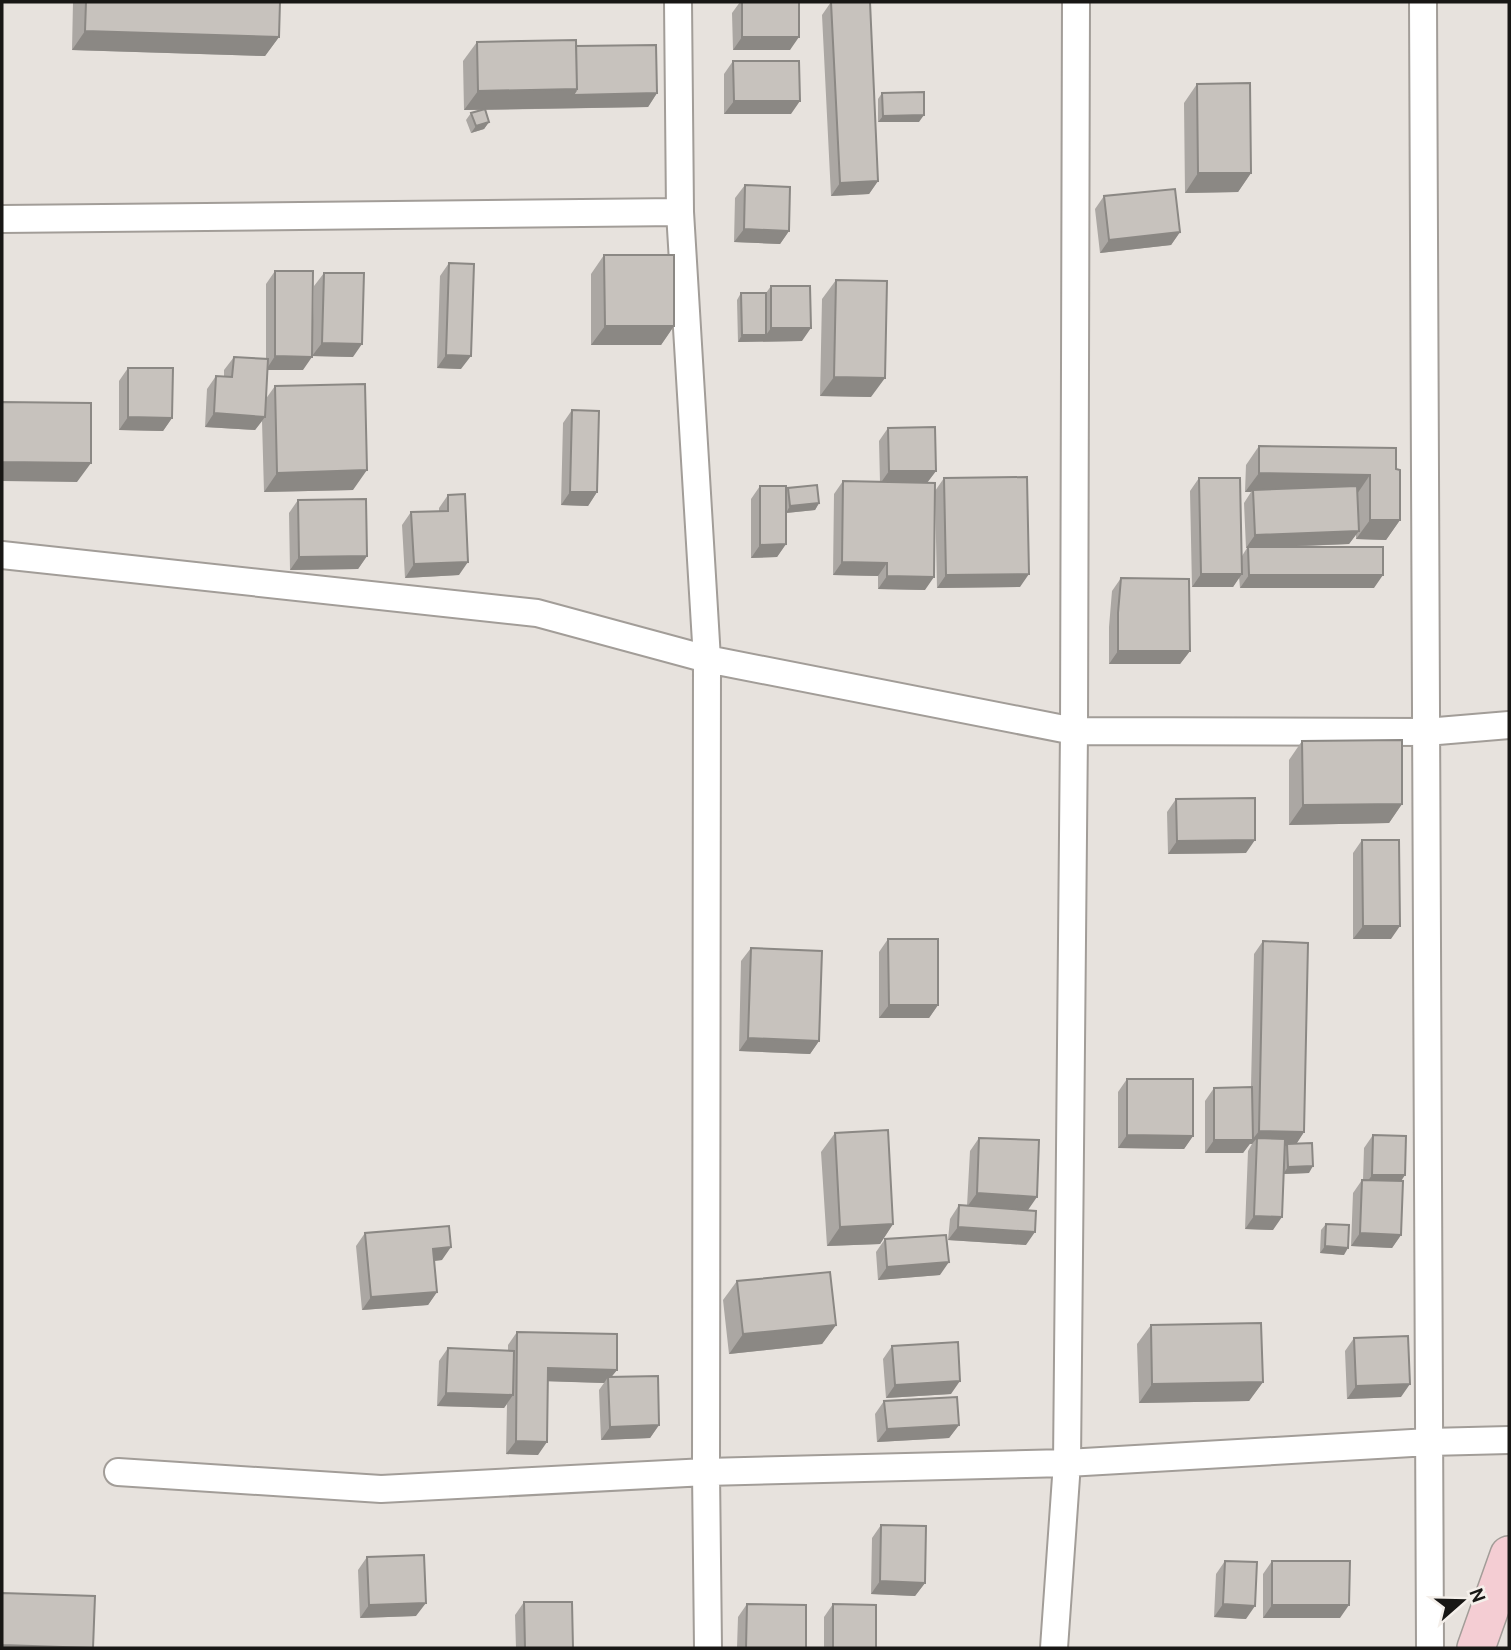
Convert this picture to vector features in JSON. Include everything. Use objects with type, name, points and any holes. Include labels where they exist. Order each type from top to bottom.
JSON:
[{"type":"street","points":[[678,2],[680,212],[707,659],[708,1648]]},
{"type":"street","points":[[1054,1648],[1067,1463],[1074,731],[1076,2]]},
{"type":"street","points":[[1423,2],[1430,1648]]},
{"type":"street","points":[[2,219],[680,212]]},
{"type":"street","points":[[2,555],[537,613],[707,659],[1074,731],[1426,732],[1509,725]]},
{"type":"street","points":[[118,1472],[381,1489],[706,1472],[1067,1463],[1509,1440]]},
{"type":"street","points":[[1476,1648],[1509,1555]]},
{"type":"building","points":[[86,2],[280,2],[279,37],[85,31]]},
{"type":"building","points":[[742,2],[799,2],[799,37],[742,37]]},
{"type":"building","points":[[831,2],[870,2],[878,181],[840,183]]},
{"type":"building","points":[[576,40],[577,89],[478,91],[477,42]]},
{"type":"building","points":[[656,45],[657,93],[573,95],[577,89],[576,46]]},
{"type":"building","points":[[733,61],[799,61],[800,101],[734,101]]},
{"type":"building","points":[[1250,83],[1251,173],[1198,173],[1197,84]]},
{"type":"building","points":[[924,92],[924,115],[883,116],[882,93]]},
{"type":"building","points":[[485,109],[489,122],[476,126],[471,113]]},
{"type":"building","points":[[745,185],[790,187],[789,231],[744,229]]},
{"type":"building","points":[[1175,189],[1180,232],[1109,240],[1104,196]]},
{"type":"building","points":[[604,255],[674,255],[674,326],[605,326]]},
{"type":"building","points":[[449,263],[474,264],[471,356],[446,355]]},
{"type":"building","points":[[275,271],[313,271],[312,357],[275,356]]},
{"type":"building","points":[[324,273],[364,273],[362,344],[322,343]]},
{"type":"building","points":[[836,280],[887,281],[885,378],[834,377]]},
{"type":"building","points":[[771,286],[810,286],[811,328],[771,328]]},
{"type":"building","points":[[741,293],[766,293],[766,335],[742,335]]},
{"type":"building","points":[[234,357],[268,359],[265,417],[214,413],[216,376],[232,377]]},
{"type":"building","points":[[128,368],[173,368],[172,418],[128,417]]},
{"type":"building","points":[[365,384],[367,470],[277,473],[275,386]]},
{"type":"building","points":[[2,402],[91,403],[91,463],[2,462]]},
{"type":"building","points":[[572,410],[599,411],[597,492],[570,492]]},
{"type":"building","points":[[935,427],[936,471],[889,471],[888,428]]},
{"type":"building","points":[[1259,446],[1396,448],[1396,469],[1400,470],[1400,520],[1370,520],[1370,475],[1259,473]]},
{"type":"building","points":[[1027,477],[1029,574],[946,575],[944,478]]},
{"type":"building","points":[[1199,478],[1240,478],[1242,574],[1201,574]]},
{"type":"building","points":[[843,481],[935,483],[934,577],[887,576],[887,563],[842,562]]},
{"type":"building","points":[[817,485],[819,503],[790,506],[788,488]]},
{"type":"building","points":[[760,486],[786,486],[786,544],[760,545]]},
{"type":"building","points":[[1357,486],[1359,531],[1255,535],[1253,490]]},
{"type":"building","points":[[465,494],[468,562],[414,564],[411,512],[448,511],[448,495]]},
{"type":"building","points":[[366,499],[367,556],[299,557],[298,500]]},
{"type":"building","points":[[1248,547],[1383,547],[1383,575],[1249,575]]},
{"type":"building","points":[[1121,578],[1189,579],[1190,651],[1118,651]]},
{"type":"building","points":[[1402,740],[1402,804],[1303,805],[1302,741]]},
{"type":"building","points":[[1255,798],[1255,840],[1177,841],[1176,799]]},
{"type":"building","points":[[1362,840],[1399,840],[1400,926],[1363,926]]},
{"type":"building","points":[[888,939],[938,939],[938,1005],[889,1005]]},
{"type":"building","points":[[1263,941],[1308,943],[1304,1132],[1259,1131]]},
{"type":"building","points":[[751,948],[822,951],[819,1041],[748,1038]]},
{"type":"building","points":[[1127,1079],[1193,1079],[1193,1136],[1127,1135]]},
{"type":"building","points":[[1252,1087],[1253,1140],[1214,1140],[1214,1088]]},
{"type":"building","points":[[888,1130],[893,1224],[840,1227],[835,1133]]},
{"type":"building","points":[[1373,1135],[1406,1136],[1405,1175],[1372,1175]]},
{"type":"building","points":[[979,1138],[1039,1140],[1037,1197],[977,1193]]},
{"type":"building","points":[[1257,1138],[1285,1139],[1282,1217],[1254,1216]]},
{"type":"building","points":[[1312,1143],[1313,1166],[1288,1167],[1287,1144]]},
{"type":"building","points":[[1362,1180],[1403,1181],[1401,1235],[1360,1233]]},
{"type":"building","points":[[959,1205],[1036,1211],[1035,1232],[958,1227]]},
{"type":"building","points":[[1326,1224],[1349,1225],[1348,1248],[1325,1246]]},
{"type":"building","points":[[449,1226],[451,1247],[433,1249],[437,1292],[371,1297],[365,1233]]},
{"type":"building","points":[[946,1235],[949,1262],[887,1267],[885,1239]]},
{"type":"building","points":[[830,1272],[836,1325],[743,1334],[737,1281]]},
{"type":"building","points":[[1261,1323],[1263,1382],[1152,1384],[1151,1325]]},
{"type":"building","points":[[517,1332],[617,1334],[617,1370],[548,1368],[547,1442],[516,1441]]},
{"type":"building","points":[[1408,1336],[1410,1384],[1356,1386],[1354,1338]]},
{"type":"building","points":[[958,1342],[960,1381],[895,1385],[892,1346]]},
{"type":"building","points":[[448,1348],[514,1351],[513,1395],[446,1393]]},
{"type":"building","points":[[658,1376],[659,1425],[610,1427],[608,1377]]},
{"type":"building","points":[[957,1397],[959,1425],[887,1429],[884,1401]]},
{"type":"building","points":[[881,1525],[926,1526],[925,1583],[880,1581]]},
{"type":"building","points":[[424,1555],[426,1603],[369,1605],[367,1557]]},
{"type":"building","points":[[1225,1561],[1257,1562],[1255,1606],[1223,1604]]},
{"type":"building","points":[[1272,1561],[1350,1561],[1349,1605],[1272,1605]]},
{"type":"building","points":[[2,1593],[95,1596],[93,1648],[2,1645]]},
{"type":"building","points":[[524,1602],[572,1602],[573,1648],[525,1648]]},
{"type":"building","points":[[747,1604],[806,1605],[806,1648],[746,1648]]},
{"type":"building","points":[[833,1604],[876,1605],[876,1648],[833,1648]]}]
